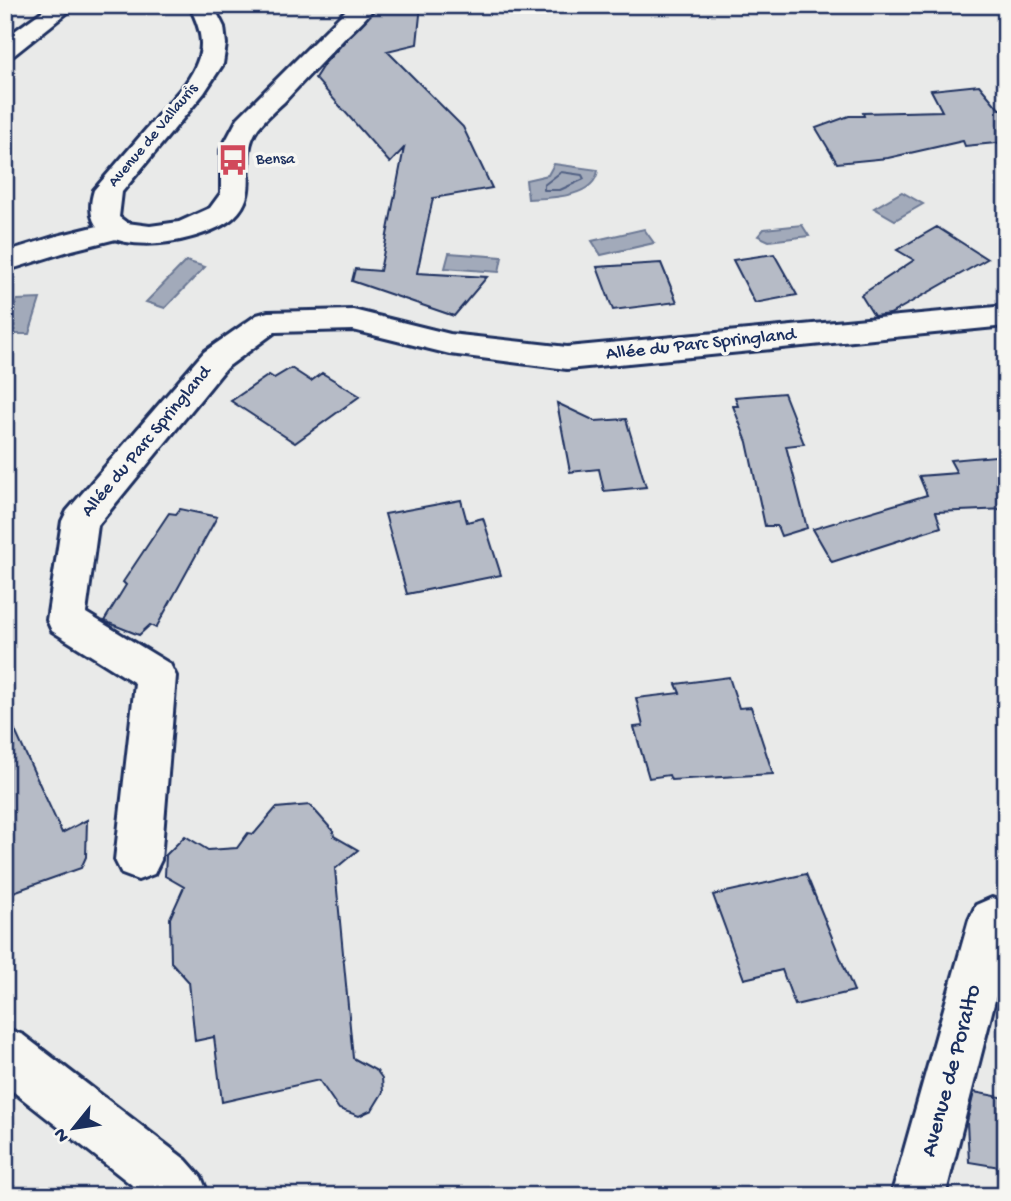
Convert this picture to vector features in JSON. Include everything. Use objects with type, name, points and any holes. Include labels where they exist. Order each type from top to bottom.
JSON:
[{"type":"street","points":[[5,50],[57,12],[54,5]]},
{"type":"street","name":"Avenue de Vallauris","points":[[118,230],[107,221],[103,207],[108,190],[195,88],[211,64],[214,44],[212,27],[201,5]]},
{"type":"street","points":[[5,261],[118,230],[142,234],[165,233],[190,228],[219,217],[232,204],[237,184],[233,160],[238,140],[247,124],[364,5]]},
{"type":"street","name":"Allée du Parc Springland","points":[[138,860],[156,676],[66,620],[80,521],[215,360],[268,323],[353,320],[450,344],[567,358],[1006,316]]},
{"type":"street","name":"Avenue de Poralto","points":[[918,1196],[992,920],[1006,928]]},
{"type":"street","points":[[5,1053],[167,1179],[182,1196]]},
{"type":"water","points":[[554,164],[598,170],[589,186],[580,191],[559,197],[528,199],[526,180],[548,175]]},
{"type":"water","points":[[902,192],[923,204],[895,220],[874,208]]},
{"type":"water","points":[[802,225],[809,236],[769,241],[758,236],[764,229]]},
{"type":"water","points":[[644,229],[654,243],[601,255],[592,241]]},
{"type":"water","points":[[449,253],[502,257],[499,272],[445,268]]},
{"type":"water","points":[[186,261],[205,267],[165,308],[146,302]]},
{"type":"water","points":[[40,299],[29,334],[7,334],[17,300]]},
{"type":"building","points":[[378,5],[421,5],[417,44],[387,51],[463,127],[492,188],[433,198],[417,273],[487,277],[454,316],[352,281],[355,269],[380,271],[404,148],[390,163],[315,78],[324,64]]},
{"type":"building","points":[[979,85],[999,109],[1006,109],[1006,142],[965,146],[963,141],[888,158],[837,163],[816,128],[849,116],[864,116],[863,113],[942,111],[931,90]]},
{"type":"building","points":[[937,227],[987,259],[890,314],[874,316],[861,295],[914,260],[897,250]]},
{"type":"building","points":[[774,254],[797,295],[755,303],[733,260]]},
{"type":"building","points":[[661,263],[677,302],[613,310],[597,267]]},
{"type":"building","points":[[291,368],[311,381],[322,373],[360,396],[295,443],[231,401],[269,375],[274,378]]},
{"type":"building","points":[[784,393],[804,444],[786,446],[807,528],[781,536],[777,526],[765,526],[747,442],[733,406],[738,406],[735,397]]},
{"type":"building","points":[[557,403],[595,421],[626,419],[646,487],[604,491],[599,469],[570,472]]},
{"type":"building","points":[[1006,455],[1006,509],[936,512],[941,527],[832,562],[813,529],[927,495],[919,476],[957,473],[950,460]]},
{"type":"building","points":[[461,500],[467,522],[483,518],[501,575],[407,594],[385,514]]},
{"type":"building","points":[[180,509],[217,517],[156,628],[150,625],[139,635],[104,621],[126,585],[123,582],[169,513],[176,514]]},
{"type":"building","points":[[729,677],[739,708],[751,707],[773,774],[671,780],[669,775],[649,778],[634,727],[643,726],[636,698],[680,693],[676,684]]},
{"type":"building","points":[[5,709],[62,833],[87,820],[86,857],[81,868],[5,895],[5,864],[9,862],[5,855]]},
{"type":"building","points":[[310,805],[333,831],[334,836],[358,850],[335,869],[353,1058],[377,1071],[382,1078],[383,1092],[372,1110],[359,1116],[339,1109],[319,1080],[222,1102],[214,1037],[195,1041],[189,982],[171,962],[170,918],[184,887],[165,876],[166,855],[185,836],[208,850],[237,848],[248,833],[254,834],[276,808]]},
{"type":"building","points":[[806,874],[854,991],[795,1005],[782,970],[744,979],[713,895]]},
{"type":"building","points":[[974,1092],[1006,1098],[1006,1168],[969,1162],[967,1122]]},
{"type":"place","name":"Bensa","points":[[233,160]]}]
